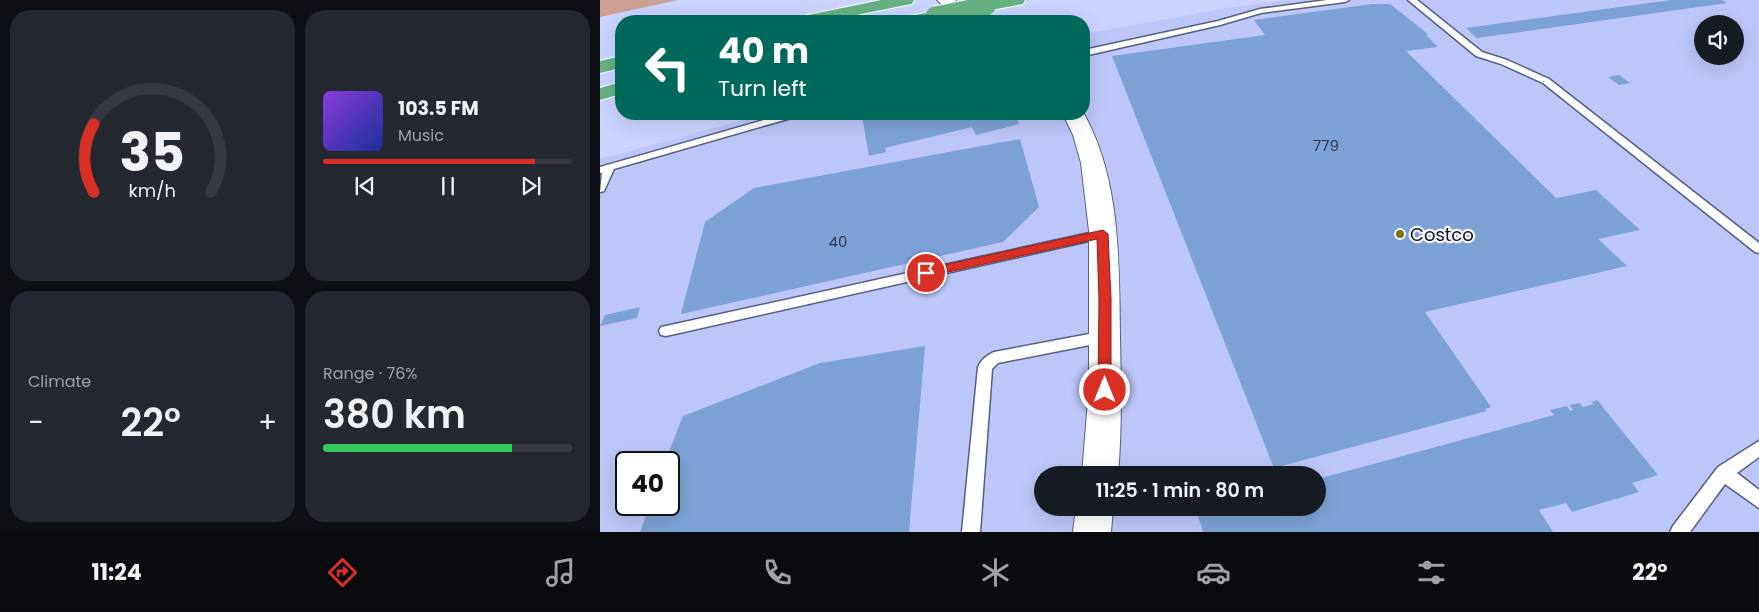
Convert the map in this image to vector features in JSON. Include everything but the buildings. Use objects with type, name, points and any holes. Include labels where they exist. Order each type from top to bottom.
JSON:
[{"type":"highway","points":[[832,15],[906,0]]},
{"type":"highway","points":[[940,15],[1017,0]]},
{"type":"highway","points":[[600,67],[615,63]]},
{"type":"highway","points":[[600,94],[615,90]]},
{"type":"street","points":[[945,0],[962,15]]},
{"type":"street","points":[[1076,120],[1090,152],[1103,234],[1105,337],[1104,444],[1101,466]]},
{"type":"street","points":[[1092,532],[1094,516]]},
{"type":"lane","points":[[1090,52],[1220,23],[1260,11],[1345,0]]},
{"type":"lane","points":[[1412,0],[1479,54],[1504,62],[1546,82],[1759,249]]},
{"type":"lane","points":[[600,188],[605,168],[774,120]]},
{"type":"lane","points":[[666,331],[1103,234]]},
{"type":"lane","points":[[971,532],[985,367],[994,358],[1105,337]]},
{"type":"lane","points":[[1679,532],[1724,473],[1759,448]]},
{"type":"lane","points":[[1724,473],[1759,500]]},
{"type":"shaded area","points":[[600,0],[678,0],[600,17]]},
{"type":"shaded area","points":[[1288,0],[1759,0],[1759,532],[600,532],[600,159],[743,120],[1090,120],[1090,33],[1227,8]]},
{"type":"place","name":"Costco","points":[[1400,234]]},
{"type":"route","points":[[926,273],[1103,234],[1105,390]]}]
